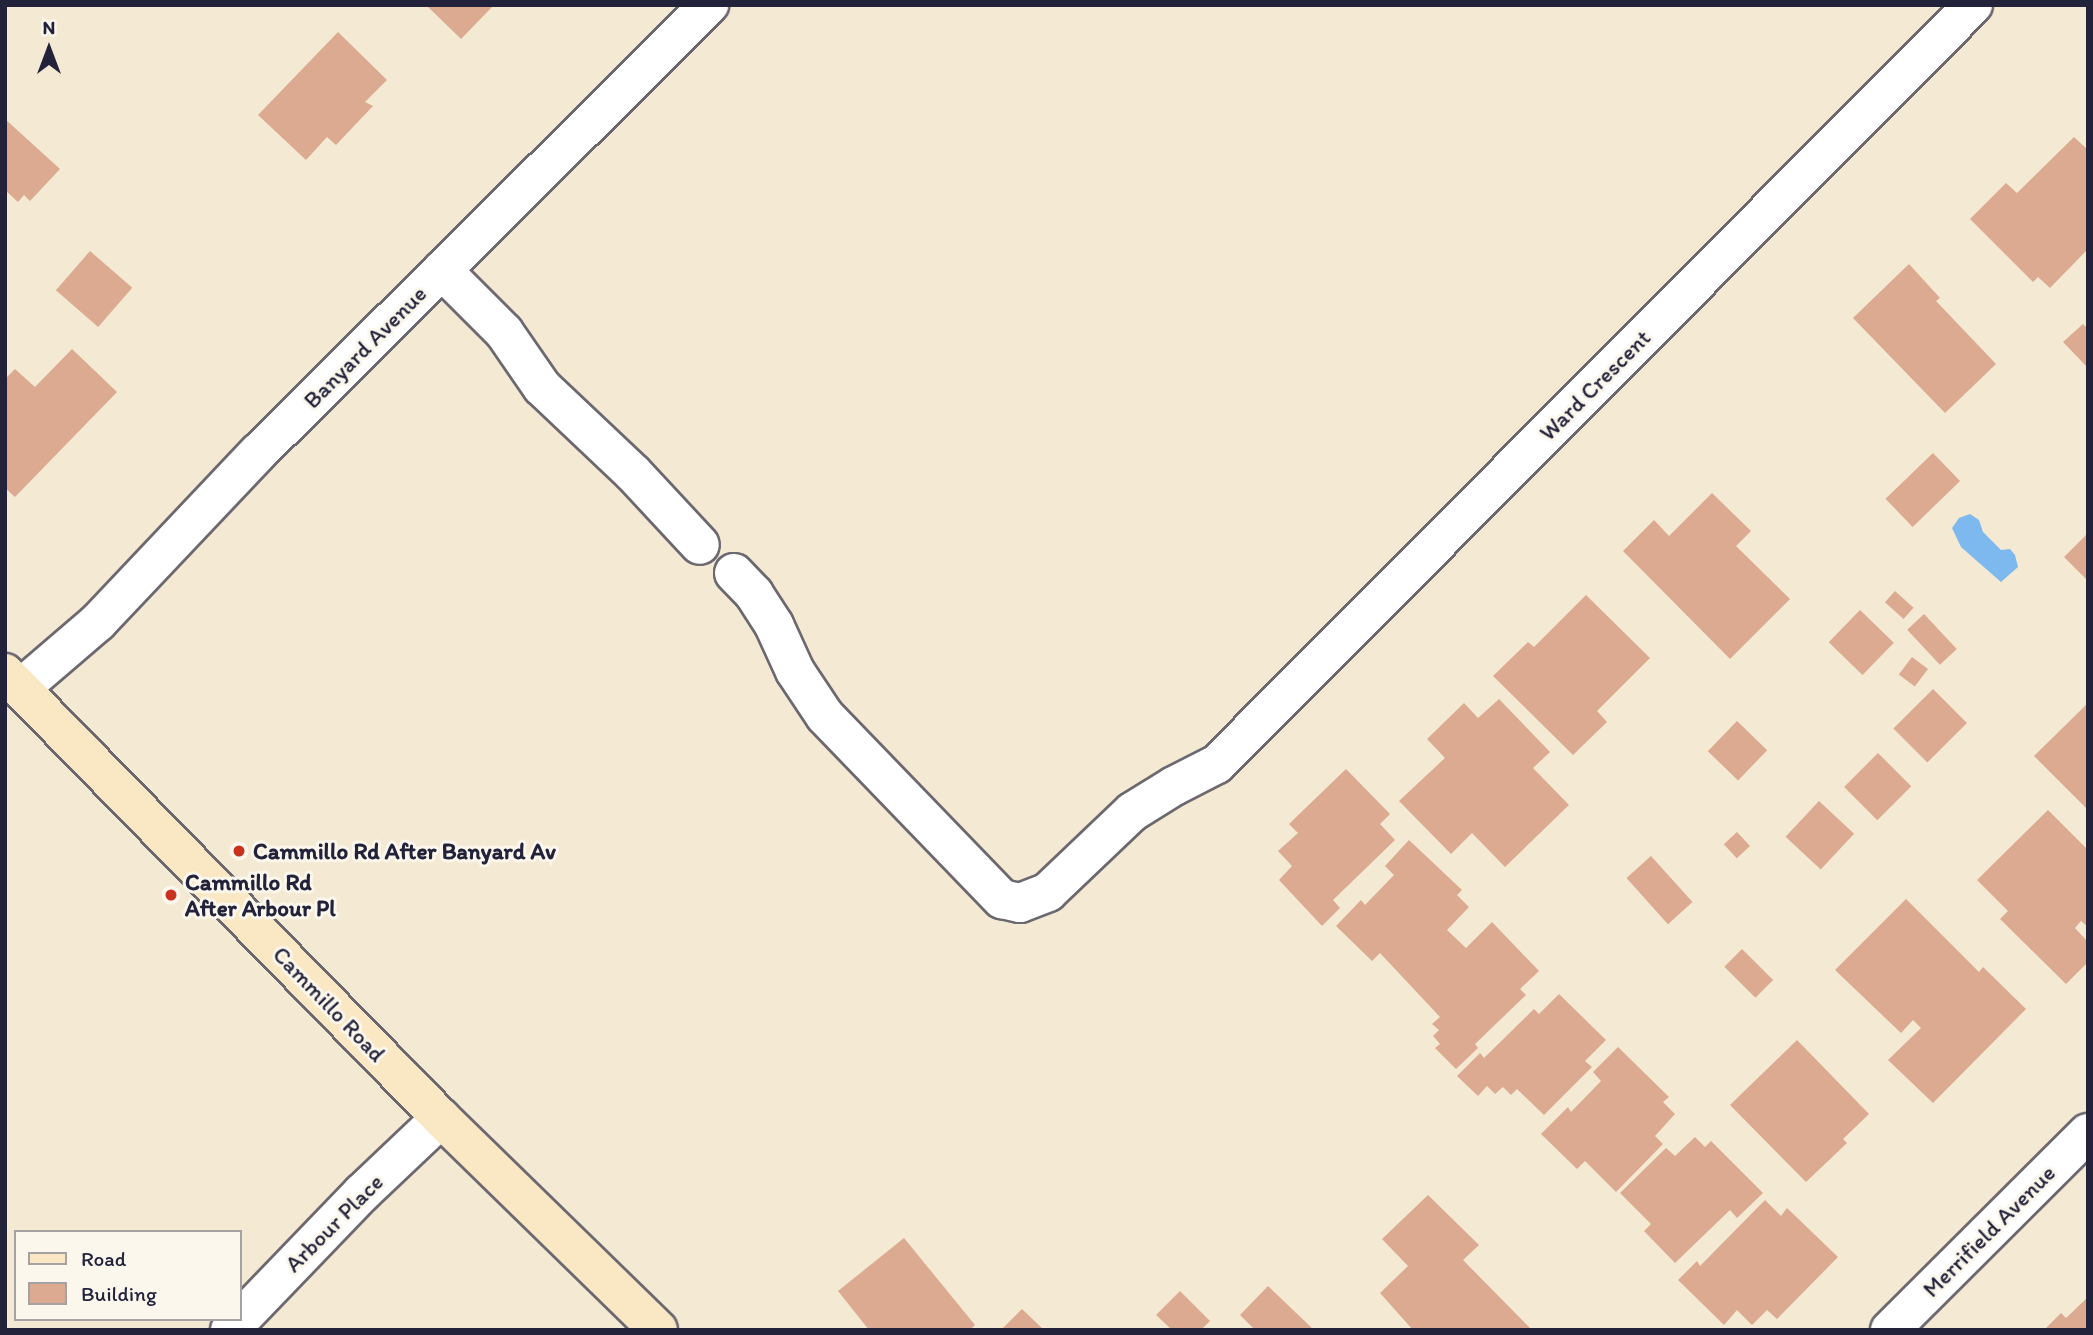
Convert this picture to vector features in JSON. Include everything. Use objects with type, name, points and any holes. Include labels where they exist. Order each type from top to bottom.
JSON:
[{"type":"main road","name":"Cammillo Road","points":[[13,680],[441,1118],[658,1330]]},
{"type":"street","name":"Banyard Avenue","points":[[13,680],[98,622],[258,453],[709,5]]},
{"type":"street","name":"Ward Crescent","points":[[734,573],[767,615],[795,671],[825,716],[1002,899],[1020,904],[1048,892],[1132,812],[1217,764],[1973,5]]},
{"type":"street","points":[[442,270],[504,332],[542,387],[633,473],[700,545]]},
{"type":"street","name":"Arbour Place","points":[[242,1318],[362,1193],[441,1118]]},
{"type":"street","name":"Merrifield Avenue","points":[[1890,1330],[2088,1133]]},
{"type":"water","points":[[1970,514],[1979,520],[1983,532],[2001,550],[2010,549],[2015,555],[2018,567],[2001,582],[1961,547],[1952,528],[1959,518]]},
{"type":"building","points":[[426,5],[494,5],[461,39]]},
{"type":"building","points":[[338,32],[387,80],[365,102],[373,106],[336,145],[327,137],[306,160],[258,115]]},
{"type":"building","points":[[5,119],[60,169],[30,201],[24,195],[18,202],[5,190]]},
{"type":"building","points":[[2074,137],[2088,150],[2088,249],[2050,288],[2038,277],[2033,282],[1970,219],[2006,183],[2017,193]]},
{"type":"building","points":[[90,251],[132,288],[98,327],[56,290]]},
{"type":"building","points":[[1909,264],[1940,298],[1936,301],[1996,364],[1945,413],[1853,318]]},
{"type":"building","points":[[2083,324],[2088,329],[2088,368],[2063,342]]},
{"type":"building","points":[[72,349],[117,392],[15,497],[5,488],[5,379],[15,369],[35,387]]},
{"type":"building","points":[[1933,453],[1960,481],[1913,527],[1886,499]]},
{"type":"building","points":[[1712,493],[1751,531],[1736,546],[1790,599],[1730,659],[1623,551],[1654,520],[1669,536]]},
{"type":"building","points":[[2088,533],[2088,581],[2064,557]]},
{"type":"building","points":[[1895,591],[1914,608],[1904,619],[1885,602]]},
{"type":"building","points":[[1586,595],[1650,658],[1597,711],[1607,722],[1573,755],[1493,676],[1528,642],[1534,647]]},
{"type":"building","points":[[1860,610],[1894,643],[1863,675],[1829,642]]},
{"type":"building","points":[[1924,614],[1957,649],[1940,665],[1907,630]]},
{"type":"building","points":[[1912,657],[1928,669],[1915,687],[1899,675]]},
{"type":"building","points":[[1933,689],[1967,723],[1927,763],[1893,729]]},
{"type":"building","points":[[1499,699],[1550,752],[1533,768],[1569,805],[1505,867],[1472,833],[1451,854],[1399,801],[1445,758],[1427,739],[1464,703],[1478,718]]},
{"type":"building","points":[[2088,703],[2088,810],[2034,756]]},
{"type":"building","points":[[1737,721],[1767,750],[1738,780],[1708,751]]},
{"type":"building","points":[[1878,753],[1911,786],[1877,820],[1844,787]]},
{"type":"building","points":[[1346,769],[1390,814],[1380,824],[1395,840],[1333,900],[1340,908],[1322,926],[1279,880],[1292,866],[1278,851],[1298,833],[1289,824]]},
{"type":"building","points":[[1819,801],[1854,834],[1821,870],[1786,837]]},
{"type":"building","points":[[2048,810],[2088,850],[2088,927],[2081,921],[2075,928],[2088,942],[2088,962],[2066,984],[2000,919],[2008,911],[1977,880]]},
{"type":"building","points":[[1737,832],[1750,846],[1737,858],[1724,844]]},
{"type":"building","points":[[1409,840],[1462,890],[1457,895],[1469,907],[1447,930],[1466,948],[1492,922],[1539,971],[1520,989],[1526,995],[1475,1044],[1478,1048],[1456,1069],[1435,1048],[1440,1044],[1433,1036],[1439,1030],[1432,1024],[1440,1017],[1380,953],[1372,961],[1336,926],[1361,900],[1365,905],[1394,875],[1385,866]]},
{"type":"building","points":[[1651,856],[1692,902],[1668,924],[1626,878]]},
{"type":"building","points":[[1906,899],[1979,972],[1983,967],[2026,1009],[1933,1103],[1888,1060],[1921,1028],[1913,1020],[1901,1033],[1835,970]]},
{"type":"building","points":[[1742,949],[1773,980],[1755,998],[1724,967]]},
{"type":"building","points":[[1559,994],[1606,1040],[1585,1061],[1592,1067],[1544,1115],[1517,1089],[1511,1095],[1503,1087],[1495,1094],[1487,1086],[1478,1096],[1457,1076],[1480,1053],[1484,1058],[1534,1009],[1539,1014]]},
{"type":"building","points":[[1797,1040],[1869,1114],[1843,1139],[1847,1143],[1806,1182],[1730,1105]]},
{"type":"building","points":[[1618,1047],[1669,1097],[1663,1102],[1675,1114],[1655,1136],[1663,1144],[1616,1192],[1585,1161],[1577,1169],[1541,1134],[1568,1107],[1571,1112],[1601,1081],[1593,1072]]},
{"type":"building","points":[[1695,1137],[1705,1147],[1711,1141],[1763,1193],[1737,1218],[1730,1210],[1675,1263],[1644,1231],[1651,1224],[1620,1193],[1666,1148],[1675,1156]]},
{"type":"building","points":[[1428,1195],[1479,1245],[1463,1260],[1532,1330],[1413,1330],[1380,1293],[1408,1266],[1382,1239]]},
{"type":"building","points":[[1765,1200],[1781,1216],[1787,1208],[1838,1257],[1777,1319],[1767,1310],[1752,1325],[1737,1310],[1724,1325],[1678,1280],[1697,1261],[1700,1266]]},
{"type":"building","points":[[904,1238],[975,1325],[970,1330],[869,1330],[838,1291]]},
{"type":"building","points":[[1268,1286],[1314,1330],[1255,1330],[1240,1315]]},
{"type":"building","points":[[1180,1291],[1210,1321],[1201,1330],[1172,1330],[1156,1315]]},
{"type":"building","points":[[2088,1297],[2088,1330],[2044,1330],[2061,1313],[2066,1318]]},
{"type":"building","points":[[1022,1309],[1044,1330],[1001,1330]]},
{"type":"place","name":"Cammillo Rd After Banyard Av","points":[[239,851]]},
{"type":"place","name":"Cammillo Rd After Arbour Pl","points":[[171,895]]}]
